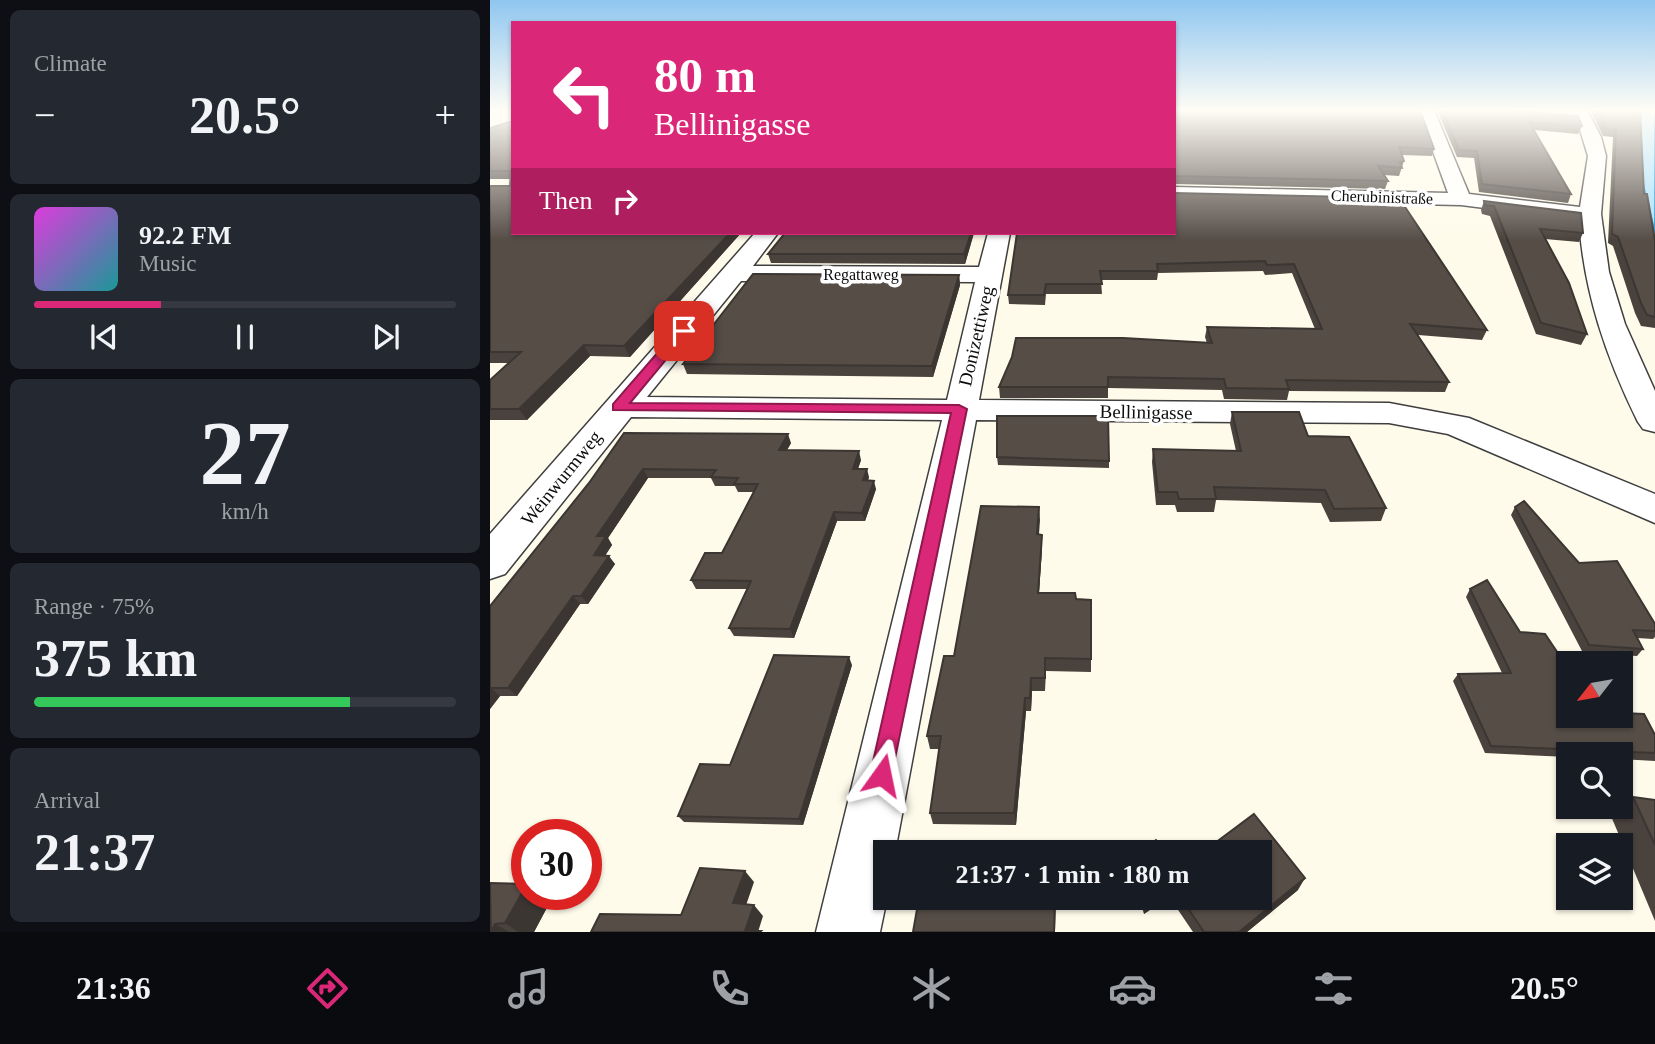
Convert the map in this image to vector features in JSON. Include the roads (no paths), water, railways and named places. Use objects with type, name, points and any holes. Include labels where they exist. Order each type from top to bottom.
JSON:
[{"type":"street","points":[[1443,153],[1461,199]]},
{"type":"street","points":[[1597,153],[1596,183],[1590,215],[1598,277],[1608,319],[1627,372],[1655,422]]},
{"type":"street","name":"Cherubinistraße","points":[[1176,193],[1461,199],[1590,215]]},
{"type":"street","name":"Weinwurmweg","points":[[490,562],[765,235]]},
{"type":"street","name":"Donizettiweg","points":[[848,932],[999,235]]},
{"type":"street","name":"Regattaweg","points":[[732,273],[990,275]]},
{"type":"street","name":"Bellinigasse","points":[[618,407],[1389,413],[1457,425],[1655,509]]},
{"type":"water","points":[[1636,153],[1655,153],[1655,233]]}]
